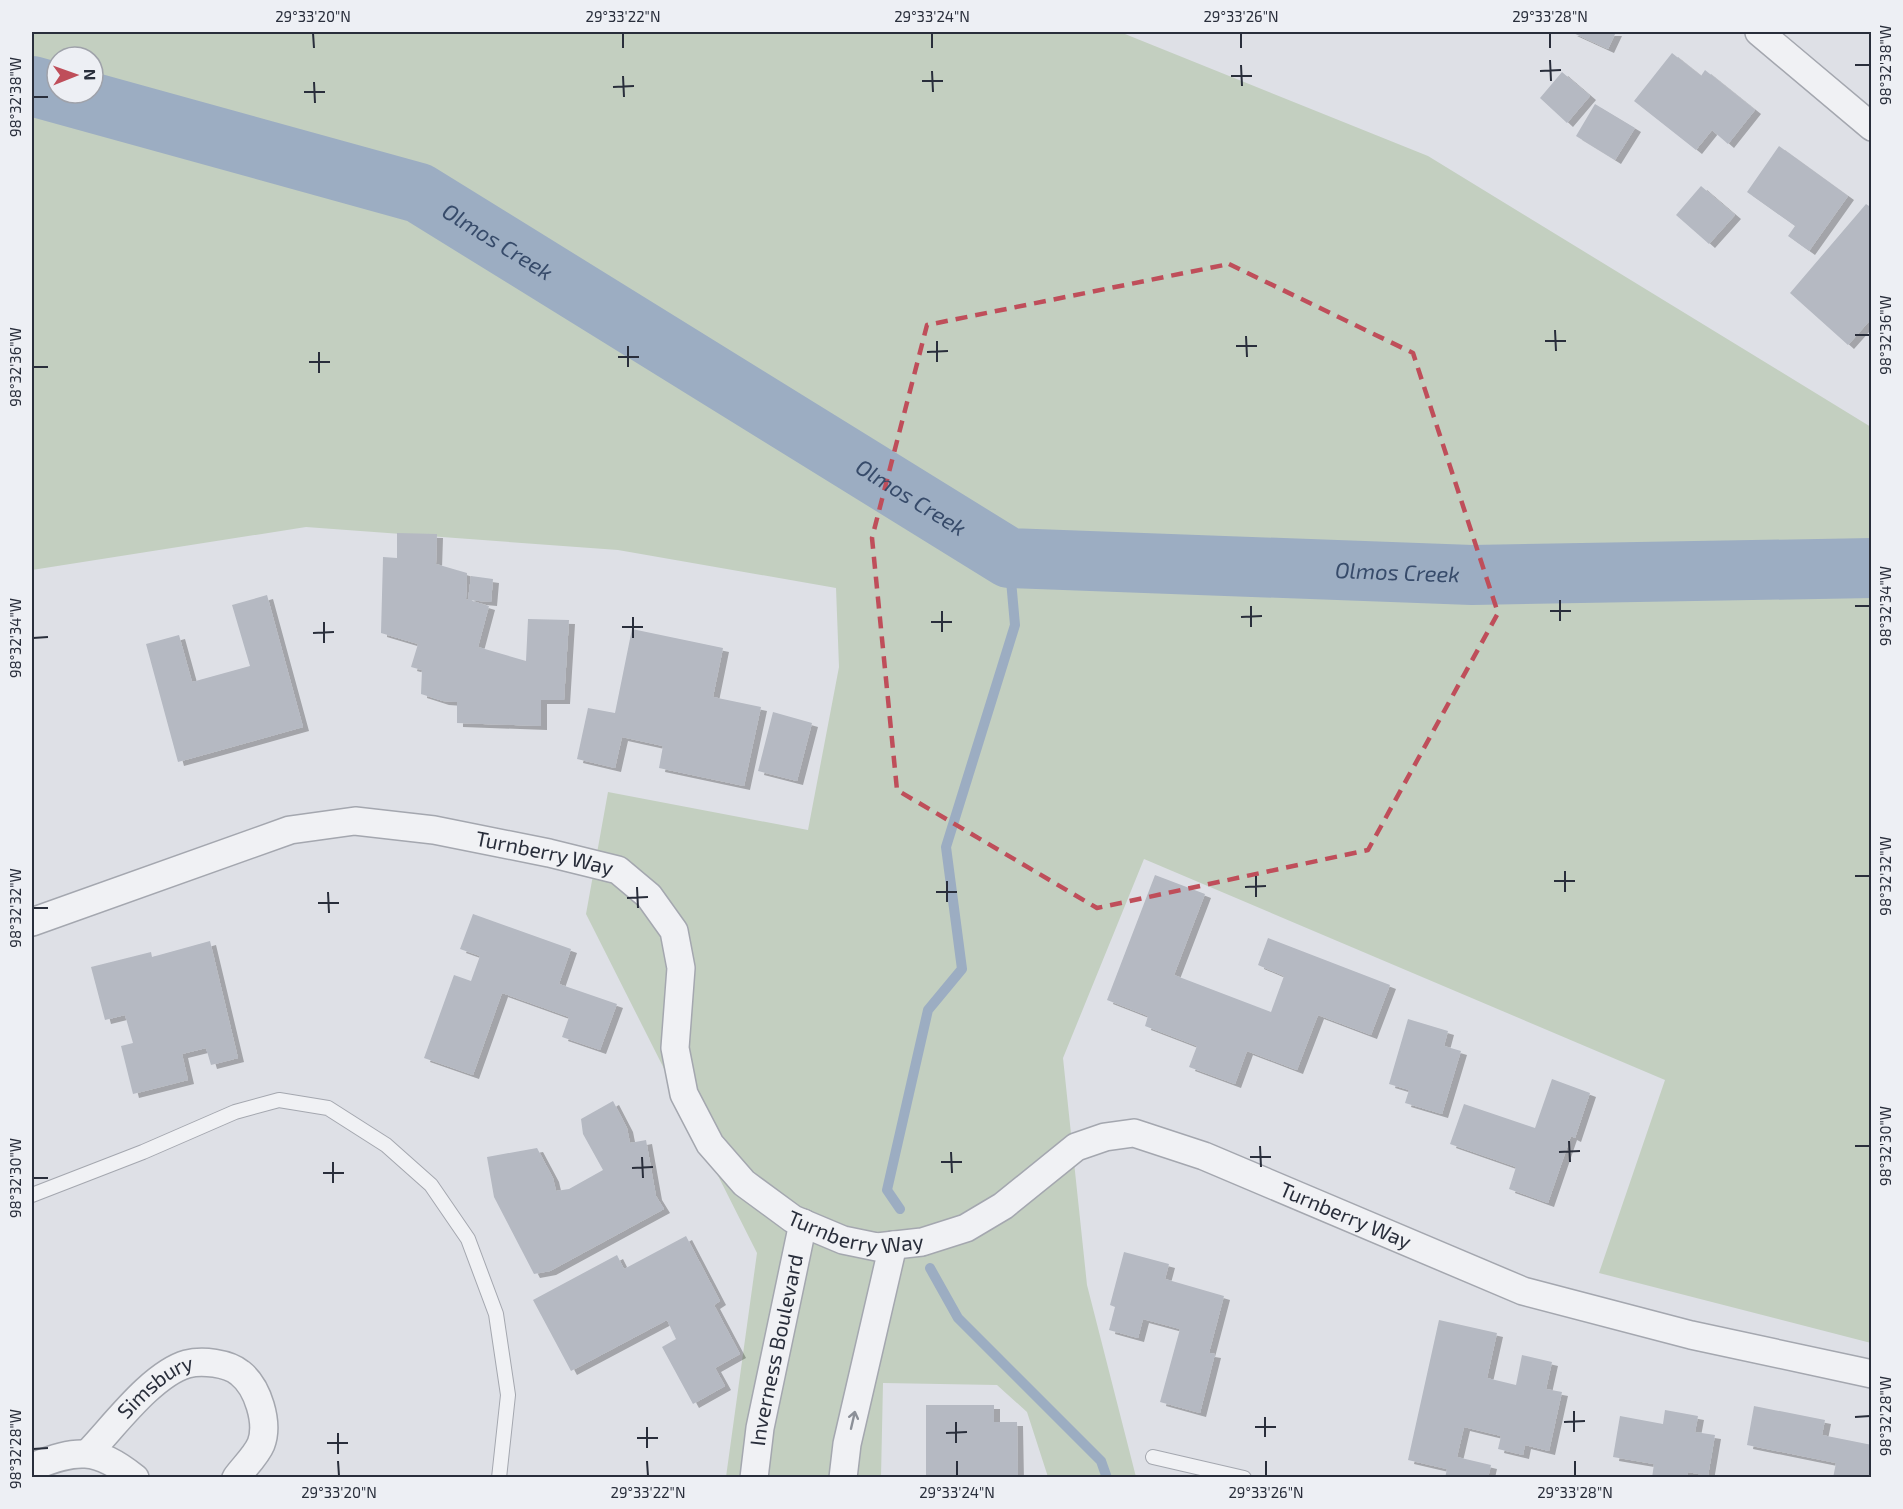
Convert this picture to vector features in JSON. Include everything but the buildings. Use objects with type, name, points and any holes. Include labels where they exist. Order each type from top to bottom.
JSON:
[{"type":"street","points":[[1759,32],[1872,128]]},
{"type":"street","name":"Turnberry Way","points":[[32,922],[290,830],[355,821],[434,830],[549,853],[618,870],[649,896],[674,931],[681,968],[675,1048],[684,1094],[710,1144],[744,1183],[803,1223],[843,1240],[877,1247],[922,1242],[966,1228],[1003,1206],[1076,1147],[1105,1137],[1134,1132],[1204,1156],[1523,1291],[1691,1335],[1872,1374]]},
{"type":"street","name":"Inverness Boulevard","points":[[754,1478],[760,1428],[803,1223]]},
{"type":"street","points":[[843,1478],[848,1444],[893,1245]]},
{"type":"street","name":"Simsbury","points":[[89,1452],[160,1378],[188,1364],[220,1364],[241,1373],[258,1398],[263,1421],[261,1444],[236,1478]]},
{"type":"street","points":[[32,1467],[49,1460],[89,1452],[115,1462],[135,1478]]},
{"type":"lane","points":[[32,1195],[143,1152],[235,1112],[279,1100],[328,1108],[386,1145],[431,1185],[468,1239],[496,1314],[508,1395],[499,1478]]},
{"type":"lane","points":[[1153,1457],[1244,1478]]},
{"type":"highlighted area","points":[[1229,264],[1413,353],[1498,613],[1368,850],[1097,908],[897,790],[872,538],[927,325]]},
{"type":"green space","points":[[32,32],[1120,32],[1428,156],[1871,427],[1871,1343],[1599,1273],[1665,1080],[1144,859],[1063,1058],[1087,1285],[1136,1477],[1048,1477],[1027,1412],[997,1385],[883,1383],[881,1477],[726,1477],[757,1253],[586,914],[608,792],[808,830],[839,667],[836,588],[618,550],[306,527],[32,570]]},
{"type":"waterway","name":"Olmos Creek","points":[[32,86],[419,193],[1009,558],[1472,575],[1872,568]]},
{"type":"waterway","points":[[900,1209],[887,1190],[928,1010],[962,969],[946,847],[1015,625],[1009,558]]},
{"type":"waterway","points":[[930,1268],[958,1318],[1101,1461],[1107,1478]]}]
